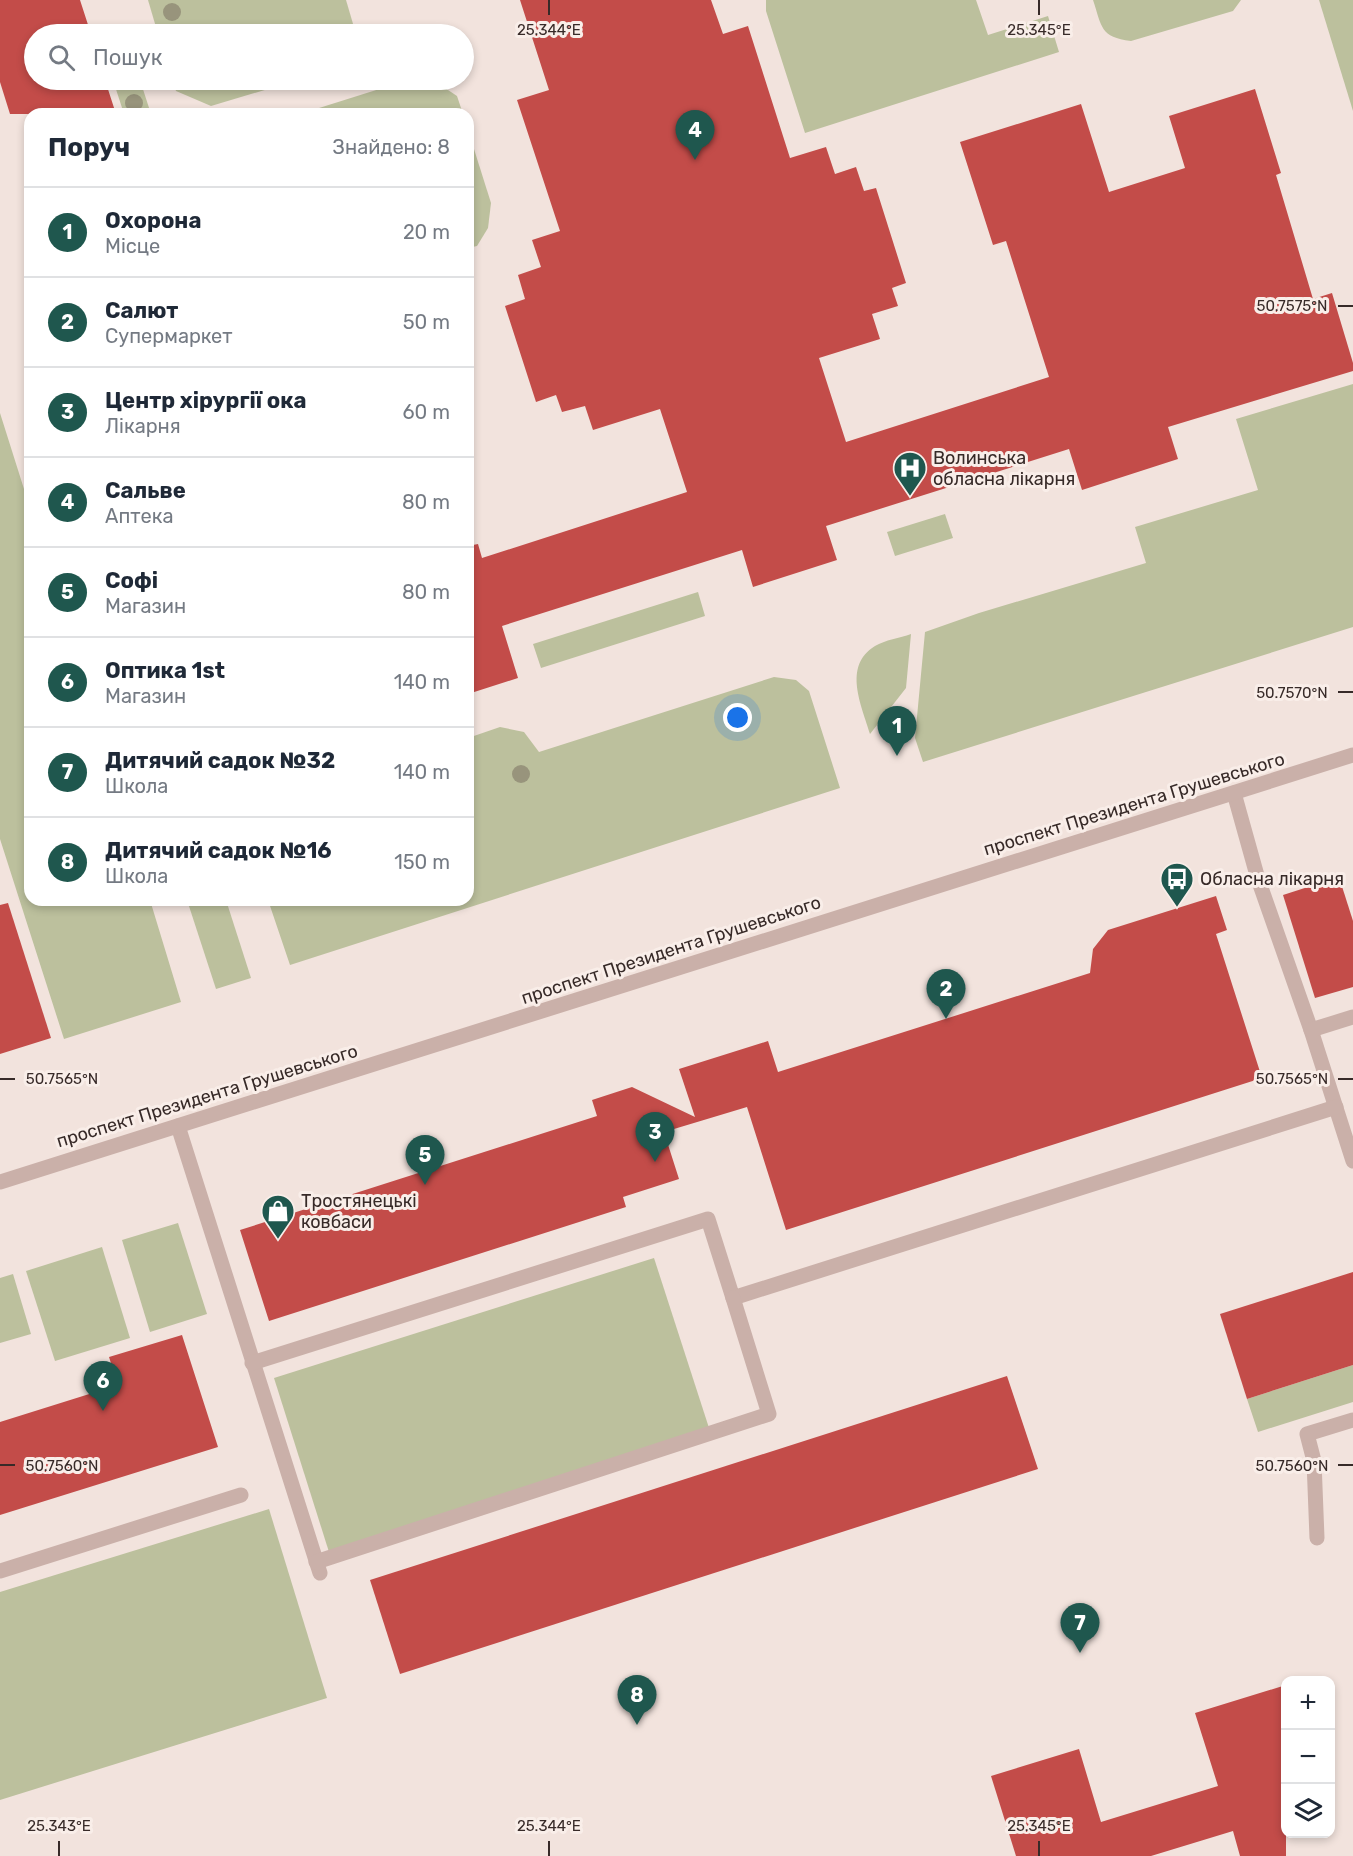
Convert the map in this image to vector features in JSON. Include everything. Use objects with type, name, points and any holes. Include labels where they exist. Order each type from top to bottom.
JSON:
[{"type":"street","name":"проспект Президента Грушевського","points":[[0,1182],[1353,755]]},
{"type":"street","points":[[1234,793],[1258,879],[1311,1030],[1353,1161]]},
{"type":"street","points":[[1311,1030],[1353,1017]]},
{"type":"street","points":[[733,1298],[1335,1107]]},
{"type":"street","points":[[178,1126],[252,1363],[318,1567],[769,1413],[708,1220],[252,1363]]},
{"type":"street","points":[[1317,1538],[1314,1461],[1307,1434],[1353,1420]]},
{"type":"street","points":[[0,1571],[241,1496]]},
{"type":"green space","points":[[148,0],[346,0],[353,24],[155,24]]},
{"type":"green space","points":[[766,0],[976,0],[988,35],[1048,16],[1059,52],[805,133],[766,11]]},
{"type":"green space","points":[[1093,0],[1241,0],[1233,11],[1131,41],[1113,37],[1104,29]]},
{"type":"green space","points":[[1319,0],[1353,0],[1353,111]]},
{"type":"green space","points":[[116,90],[143,90],[149,108],[122,108]]},
{"type":"green space","points":[[176,90],[265,90],[211,106]]},
{"type":"green space","points":[[376,90],[448,90],[457,96],[461,108],[319,108]]},
{"type":"green space","points":[[474,149],[491,203],[488,228],[477,246],[474,247]]},
{"type":"green space","points":[[1353,384],[1353,627],[923,762],[915,738],[925,632],[979,613],[1146,563],[1135,527],[1258,490],[1236,419]]},
{"type":"green space","points":[[0,413],[24,489],[24,906],[152,906],[181,1002],[64,1039],[0,839]]},
{"type":"green space","points":[[945,514],[953,538],[895,556],[887,532]]},
{"type":"green space","points":[[698,592],[705,616],[541,668],[533,644]]},
{"type":"green space","points":[[911,634],[906,688],[870,734],[857,687],[859,664],[865,654],[875,646]]},
{"type":"green space","points":[[774,677],[796,680],[809,691],[840,788],[474,906],[474,736],[500,727],[524,732],[539,752]]},
{"type":"green space","points":[[189,906],[228,906],[251,978],[216,989]]},
{"type":"green space","points":[[270,906],[473,906],[290,965]]},
{"type":"green space","points":[[178,1223],[207,1314],[150,1332],[122,1240]]},
{"type":"green space","points":[[102,1247],[130,1338],[55,1361],[26,1271]]},
{"type":"green space","points":[[654,1258],[710,1431],[329,1552],[274,1378]]},
{"type":"green space","points":[[13,1274],[31,1334],[0,1343],[0,1278]]},
{"type":"green space","points":[[1353,1365],[1353,1402],[1258,1432],[1247,1399]]},
{"type":"green space","points":[[269,1509],[327,1698],[0,1800],[0,1592]]},
{"type":"building","points":[[0,0],[80,0],[88,24],[24,24],[24,90],[108,90],[114,108],[24,108],[24,114],[10,114],[0,82]]},
{"type":"building","points":[[520,0],[711,0],[723,34],[748,26],[790,158],[826,147],[835,174],[856,167],[864,191],[876,188],[906,283],[892,288],[898,306],[872,314],[880,339],[819,358],[846,442],[1049,377],[1006,241],[993,245],[960,142],[1081,104],[1109,192],[1185,168],[1169,116],[1255,89],[1281,173],[1276,175],[1313,299],[1332,293],[1353,363],[1353,371],[1168,427],[1178,459],[1082,490],[1069,449],[826,526],[837,560],[753,587],[742,550],[502,626],[518,678],[474,692],[474,545],[478,544],[482,558],[687,492],[660,409],[593,430],[585,406],[562,412],[556,395],[536,402],[505,306],[525,299],[518,275],[541,267],[532,240],[560,231],[517,100],[549,90]]},
{"type":"building","points":[[1339,877],[1353,921],[1353,987],[1315,998],[1283,895]]},
{"type":"building","points":[[1216,896],[1227,930],[1216,934],[1262,1078],[786,1230],[747,1107],[664,1132],[679,1179],[623,1197],[626,1207],[269,1321],[240,1230],[597,1116],[592,1100],[632,1087],[695,1117],[679,1069],[768,1041],[778,1072],[1090,973],[1093,949],[1108,930]]},
{"type":"building","points":[[8,903],[51,1038],[0,1054],[0,905]]},
{"type":"building","points":[[1353,1272],[1353,1365],[1247,1399],[1220,1314]]},
{"type":"building","points":[[182,1335],[218,1447],[0,1515],[0,1422],[118,1385],[109,1357]]},
{"type":"building","points":[[1007,1376],[1038,1469],[400,1674],[370,1580]]},
{"type":"building","points":[[1281,1687],[1281,1838],[1286,1838],[1286,1856],[1240,1856],[1233,1831],[1151,1856],[1016,1856],[991,1776],[1079,1749],[1101,1822],[1218,1786],[1195,1713]]},
{"type":"place","name":"Сальве","points":[[695,160]]},
{"type":"place","name":"Волинська обласна лікарня","points":[[910,497]]},
{"type":"place","name":"Охорона","points":[[897,756]]},
{"type":"place","name":"Обласна лікарня","points":[[1177,908]]},
{"type":"place","name":"Салют","points":[[946,1019]]},
{"type":"place","name":"Центр хірургії ока","points":[[655,1162]]},
{"type":"place","name":"Софі","points":[[425,1185]]},
{"type":"place","name":"Тростянецькі ковбаси","points":[[278,1240]]},
{"type":"place","name":"Оптика 1st","points":[[103,1411]]},
{"type":"place","name":"Дитячий садок №32","points":[[1080,1653]]},
{"type":"place","name":"Дитячий садок №16","points":[[637,1725]]}]
